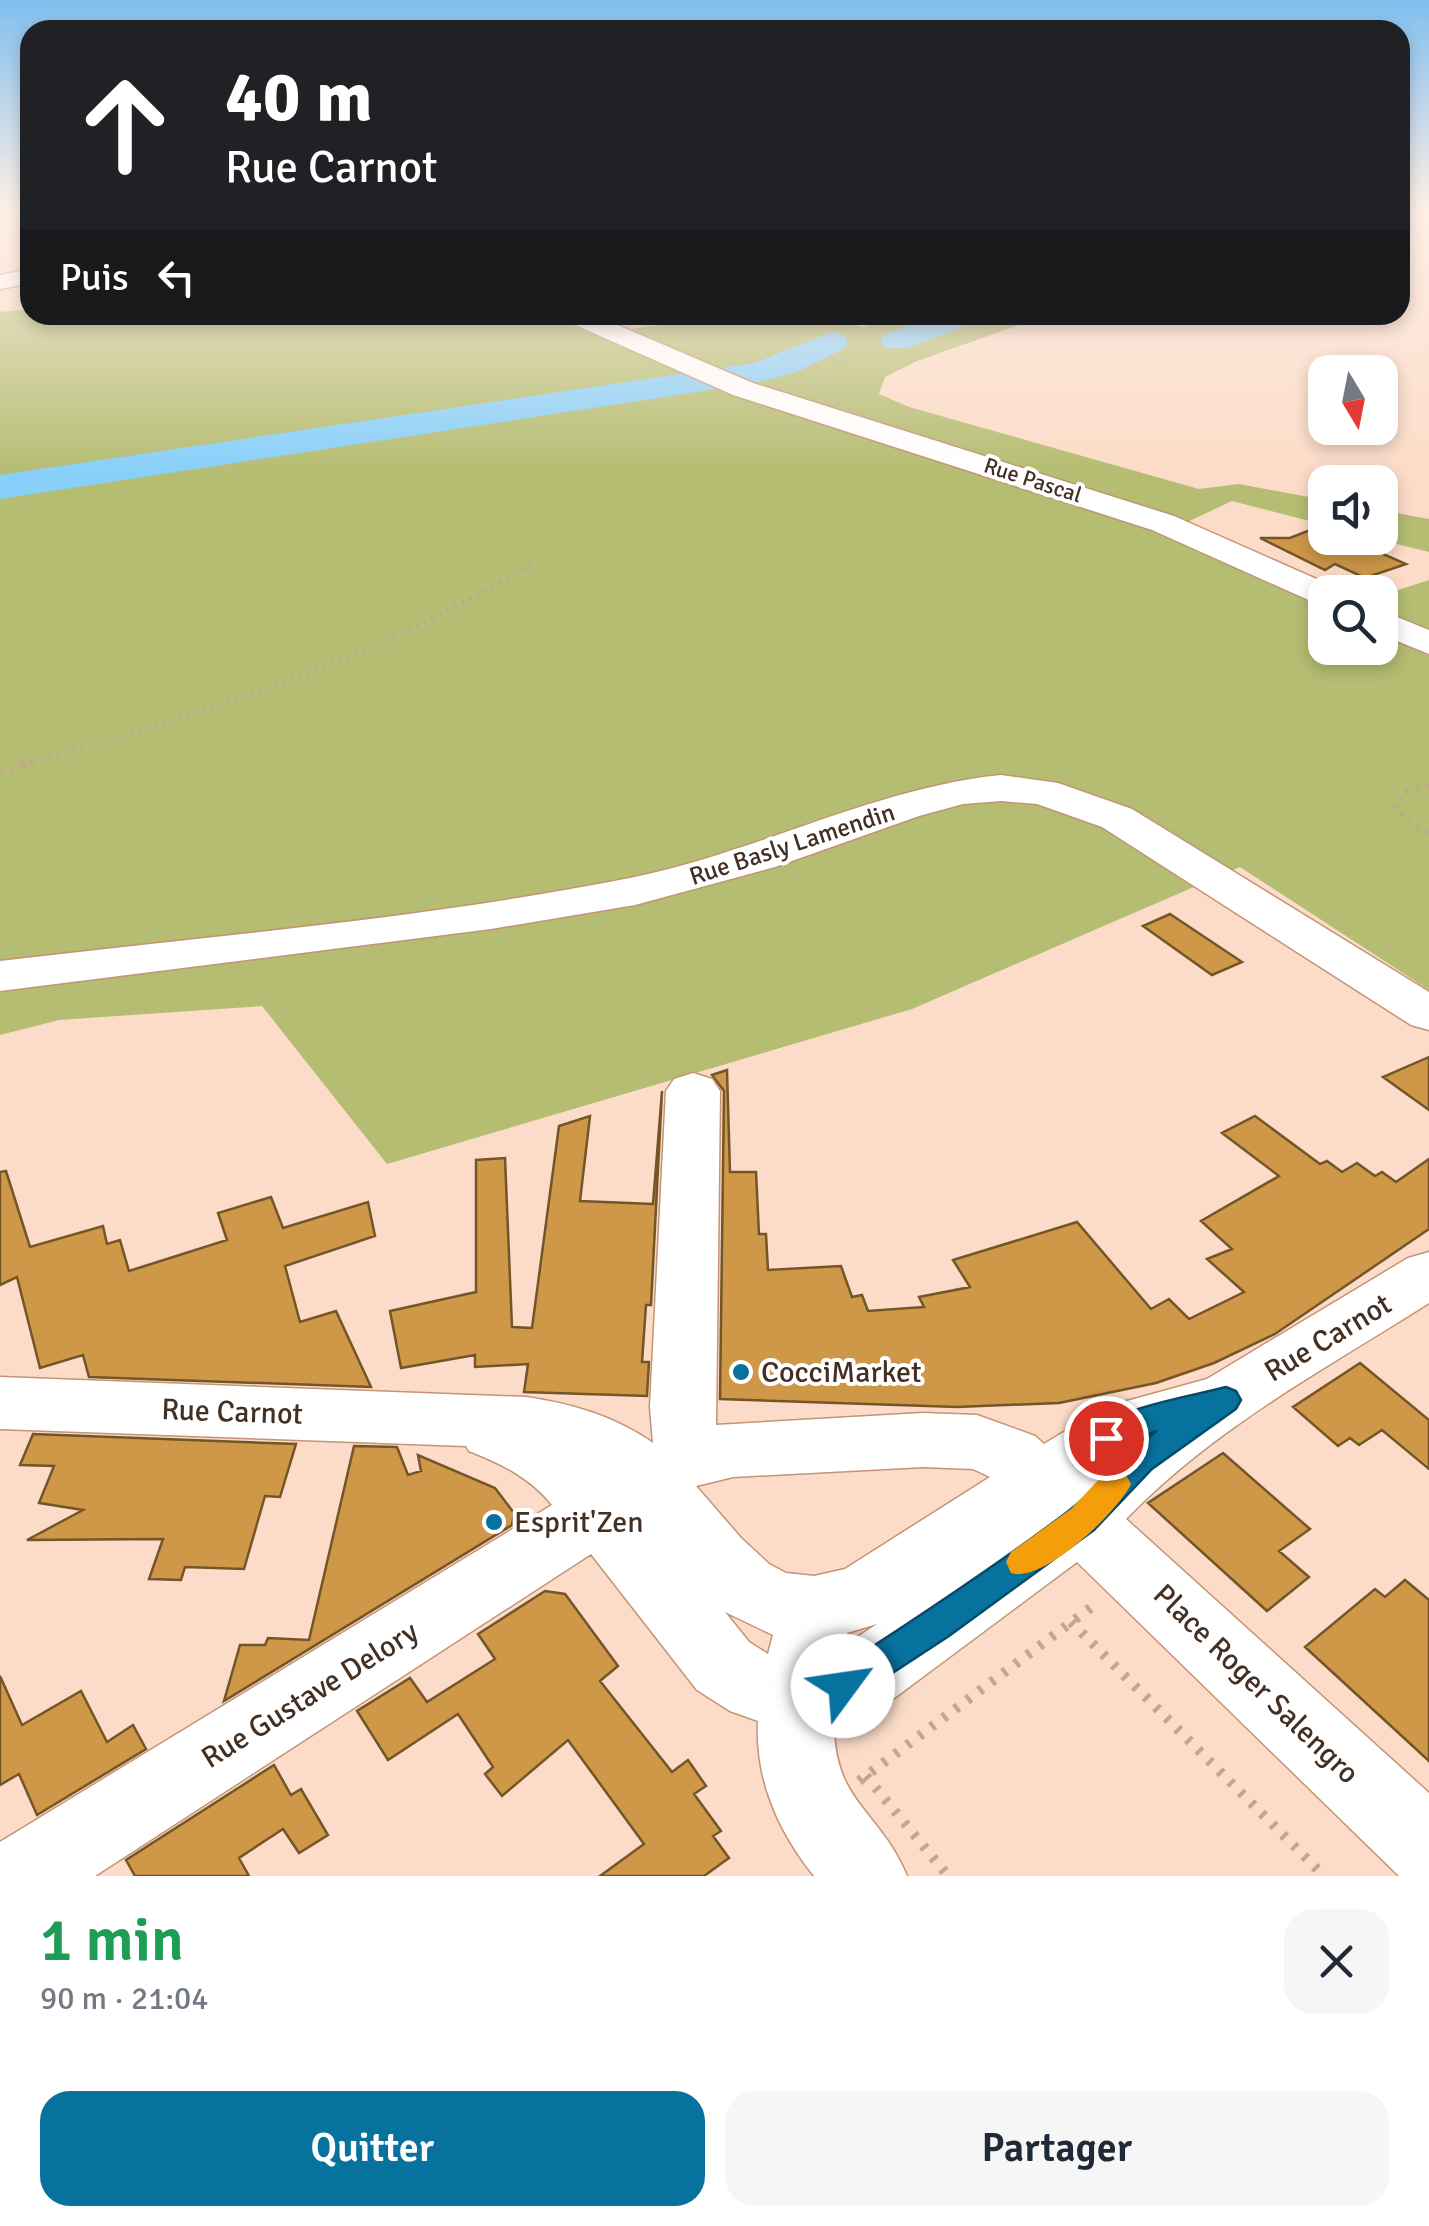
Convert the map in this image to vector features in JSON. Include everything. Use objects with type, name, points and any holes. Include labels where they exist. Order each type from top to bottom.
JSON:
[{"type":"street","name":"Rue Pascal","points":[[596,325],[721,380],[1147,517],[1308,588]]},
{"type":"street","points":[[1398,629],[1429,643]]},
{"type":"street","name":"Rue Basly Lamendin","points":[[0,976],[492,915],[620,894],[759,858],[924,800],[1001,788],[1064,797],[1117,818],[1429,1014]]},
{"type":"street","name":"Rue Basly Lamendin","points":[[0,988],[99,966]]},
{"type":"street","name":"Rue Carnot","points":[[647,1484],[684,1432],[692,1091]]},
{"type":"street","name":"Rue Carnot","points":[[0,1403],[463,1421],[528,1446],[575,1482],[647,1484],[748,1592],[790,1607],[815,1608],[842,1605],[862,1597],[1061,1500],[1128,1426],[1226,1400],[1429,1274]]},
{"type":"street","points":[[647,1484],[733,1450],[957,1440],[997,1448],[1061,1500],[862,1677],[822,1693],[798,1696]]},
{"type":"street","name":"Rue Carnot","points":[[647,1484],[722,1666],[756,1688],[798,1696]]},
{"type":"street","name":"Rue Gustave Delory","points":[[21,1876],[647,1484]]},
{"type":"street","name":"Place Roger Salengro","points":[[1061,1500],[1429,1848]]},
{"type":"street","points":[[815,1608],[798,1696],[794,1749],[804,1788],[842,1795],[866,1876]]},
{"type":"path","points":[[788,403],[850,354],[901,325]]},
{"type":"path","points":[[0,772],[259,694],[490,593],[535,561]]},
{"type":"path","points":[[1429,786],[1406,791],[1394,805],[1414,826],[1429,834]]},
{"type":"path","points":[[948,1876],[842,1795],[1138,1572]]},
{"type":"path","points":[[1071,1622],[1324,1876]]},
{"type":"green space","points":[[20,310],[20,325],[570,325],[592,334],[661,325],[1020,325],[917,361],[885,377],[879,394],[909,407],[1199,489],[1239,484],[1308,497],[1308,521],[1232,501],[1166,532],[1308,599],[1308,665],[1398,665],[1398,641],[1429,656],[1429,990],[1240,867],[912,1009],[387,1164],[262,1006],[59,1020],[0,1035],[0,312]]},
{"type":"green space","points":[[1398,513],[1429,519],[1429,552],[1398,544]]},
{"type":"green space","points":[[1429,580],[1429,632],[1398,618],[1398,590]]},
{"type":"building","points":[[1308,531],[1308,555],[1386,555],[1406,564],[1374,575],[1359,575],[1335,564],[1325,570],[1260,538],[1290,538]]},
{"type":"building","points":[[1170,914],[1242,962],[1212,975],[1143,926]]},
{"type":"building","points":[[1429,1057],[1429,1110],[1383,1077]]},
{"type":"building","points":[[727,1070],[730,1172],[756,1172],[759,1234],[766,1234],[768,1270],[841,1266],[852,1297],[862,1295],[868,1311],[924,1307],[919,1297],[970,1287],[953,1260],[1077,1222],[1151,1309],[1169,1299],[1189,1319],[1244,1292],[1207,1259],[1232,1249],[1201,1221],[1279,1176],[1222,1133],[1255,1116],[1320,1164],[1327,1161],[1342,1172],[1357,1163],[1375,1176],[1382,1172],[1396,1182],[1429,1159],[1429,1229],[1275,1334],[1214,1363],[1156,1383],[1059,1403],[957,1407],[720,1399],[724,1091],[712,1075]]},
{"type":"building","points":[[662,1091],[651,1305],[646,1305],[642,1362],[649,1362],[647,1396],[524,1392],[528,1364],[475,1367],[475,1355],[401,1368],[390,1311],[476,1292],[476,1160],[505,1158],[512,1327],[532,1328],[559,1126],[590,1116],[580,1201],[653,1204]]},
{"type":"building","points":[[6,1171],[30,1247],[103,1226],[107,1244],[120,1240],[129,1271],[227,1240],[218,1213],[271,1197],[283,1228],[368,1202],[375,1236],[285,1266],[300,1322],[336,1311],[371,1387],[89,1377],[83,1355],[40,1368],[17,1277],[0,1285],[0,1172]]},
{"type":"building","points":[[1360,1363],[1429,1420],[1429,1469],[1382,1430],[1359,1445],[1350,1438],[1338,1446],[1293,1407]]},
{"type":"building","points":[[33,1434],[296,1444],[280,1497],[265,1496],[244,1569],[185,1567],[181,1580],[149,1579],[163,1539],[27,1540],[83,1510],[39,1503],[54,1466],[20,1465]]},
{"type":"building","points":[[354,1446],[397,1447],[408,1475],[421,1471],[418,1455],[495,1488],[514,1513],[512,1525],[224,1701],[240,1645],[265,1645],[268,1638],[309,1640]]},
{"type":"building","points":[[1223,1453],[1310,1529],[1279,1551],[1309,1577],[1267,1611],[1148,1503]]},
{"type":"building","points":[[1405,1580],[1429,1600],[1429,1761],[1305,1647],[1375,1589],[1385,1597]]},
{"type":"building","points":[[545,1591],[565,1594],[618,1666],[600,1681],[672,1772],[688,1760],[706,1786],[694,1794],[721,1831],[713,1836],[729,1858],[704,1876],[600,1876],[644,1844],[568,1740],[502,1796],[485,1774],[493,1767],[458,1714],[388,1760],[357,1711],[410,1678],[427,1702],[495,1659],[478,1634]]},
{"type":"building","points":[[0,1676],[22,1725],[81,1691],[107,1742],[133,1725],[146,1749],[37,1815],[19,1774],[0,1785]]},
{"type":"building","points":[[274,1765],[291,1795],[301,1789],[328,1835],[299,1853],[283,1829],[239,1858],[249,1876],[135,1876],[126,1860]]},
{"type":"waterway","points":[[896,341],[939,325]]},
{"type":"waterway","points":[[0,487],[755,373],[785,365],[832,342]]},
{"type":"slow traffic","points":[[1023,1562],[1082,1520],[1115,1484]]},
{"type":"place","name":"CocciMarket","points":[[741,1372]]},
{"type":"place","name":"Esprit'Zen","points":[[494,1522]]},
{"type":"route","points":[[843,1686],[937,1625],[1082,1520],[1140,1460],[1226,1400],[1128,1426],[1106,1438]]}]
